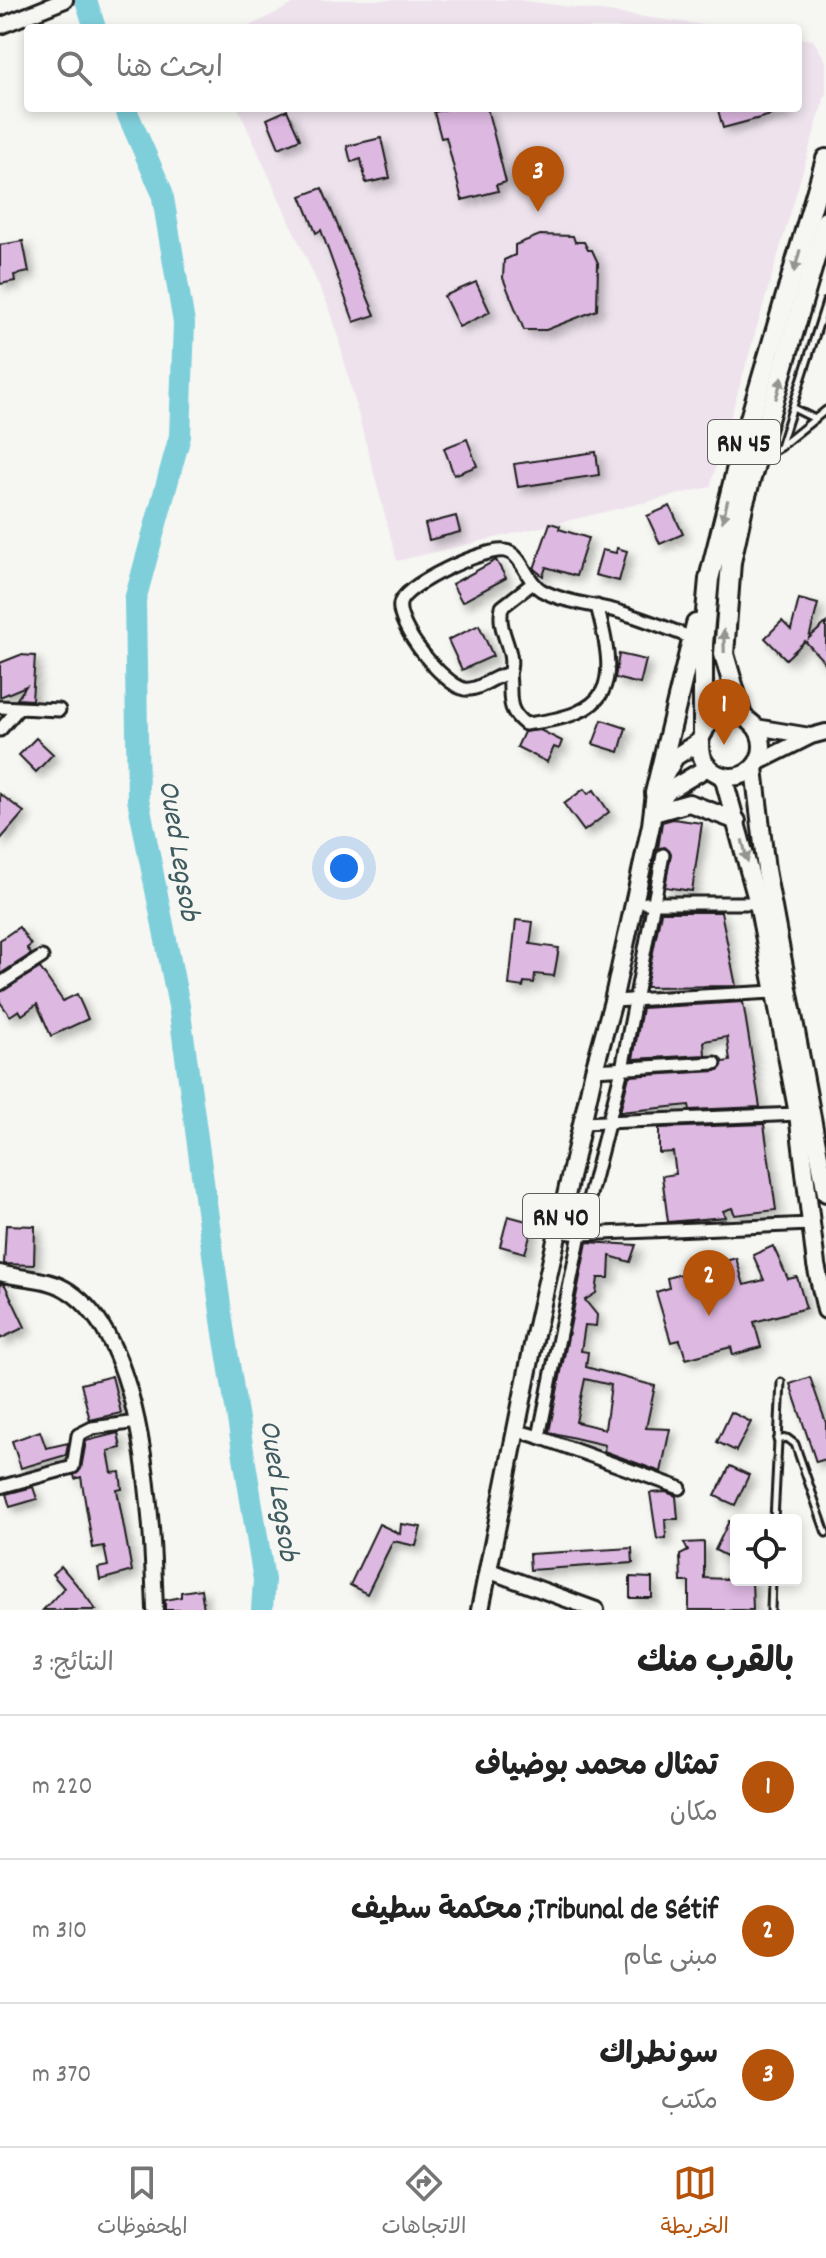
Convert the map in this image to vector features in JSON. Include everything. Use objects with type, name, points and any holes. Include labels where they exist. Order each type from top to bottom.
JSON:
[{"type":"highway","name":"RN 45","points":[[702,737],[703,644],[709,579],[740,453],[826,159]]},
{"type":"highway","name":"RN 45","points":[[749,721],[724,654],[723,625],[731,562],[744,502],[826,221]]},
{"type":"highway","name":"RN 40","points":[[655,793],[709,579]]},
{"type":"main road","points":[[0,26],[64,1]]},
{"type":"main road","points":[[655,793],[675,757],[724,715],[811,736]]},
{"type":"main road","points":[[749,721],[763,744],[756,765],[766,870],[826,1193]]},
{"type":"main road","points":[[702,737],[700,750],[708,767],[723,776],[740,777],[811,736],[826,732]]},
{"type":"main road","name":"RN 40","points":[[654,818],[666,792],[708,767]]},
{"type":"main road","points":[[723,776],[758,903],[798,1114],[811,1224],[821,1266],[826,1310]]},
{"type":"main road","name":"RN 40","points":[[480,1610],[557,1231],[654,818],[655,793]]},
{"type":"main road","points":[[654,818],[689,803],[737,821]]},
{"type":"main road","points":[[0,1273],[60,1286],[85,1304],[99,1321],[123,1372],[138,1422],[155,1610]]},
{"type":"main road","points":[[490,1571],[596,1610]]},
{"type":"street","points":[[509,674],[471,689],[455,684],[423,652],[400,616],[399,606],[409,590],[489,552],[512,553],[541,590],[692,638]]},
{"type":"street","points":[[533,583],[502,607],[499,624],[513,662],[509,674],[509,701],[515,717],[525,724],[570,717],[595,703],[604,693],[607,679],[597,606]]},
{"type":"street","points":[[0,707],[59,710]]},
{"type":"street","points":[[0,730],[18,709]]},
{"type":"street","points":[[539,1437],[580,1234],[622,1069],[663,855]]},
{"type":"street","points":[[635,902],[758,903]]},
{"type":"street","points":[[0,984],[42,957]]},
{"type":"street","points":[[613,1001],[774,992]]},
{"type":"street","points":[[594,1070],[715,1063]]},
{"type":"street","points":[[582,1123],[798,1114]]},
{"type":"street","points":[[557,1231],[580,1234],[811,1224]]},
{"type":"street","points":[[535,1335],[556,1342]]},
{"type":"street","points":[[0,1487],[73,1467],[78,1435],[86,1430],[138,1422]]},
{"type":"street","points":[[518,1431],[680,1488]]},
{"type":"lane","points":[[780,447],[826,302]]},
{"type":"lane","points":[[793,408],[815,419]]},
{"type":"lane","points":[[758,461],[826,410]]},
{"type":"lane","points":[[774,1514],[781,1382]]},
{"type":"lane","points":[[777,1440],[787,1438],[795,1444],[826,1533]]},
{"type":"lane","points":[[771,1610],[772,1586]]},
{"type":"shaded area","points":[[301,0],[519,0],[696,24],[254,24]]},
{"type":"shaded area","points":[[802,39],[813,40],[826,61],[826,92],[710,487],[397,561],[332,315],[240,112],[802,112]]},
{"type":"building","points":[[288,112],[300,139],[279,148],[267,119]]},
{"type":"building","points":[[434,112],[488,112],[506,182],[496,185],[498,191],[462,200],[446,137],[441,138]]},
{"type":"building","points":[[719,112],[782,112],[723,128]]},
{"type":"building","points":[[381,138],[390,178],[366,183],[361,159],[351,162],[347,146]]},
{"type":"building","points":[[322,188],[375,315],[354,322],[321,230],[316,233],[301,196]]},
{"type":"building","points":[[540,235],[573,236],[575,242],[584,242],[588,250],[592,250],[598,263],[597,310],[546,330],[524,330],[503,278],[504,260],[515,255],[515,245]]},
{"type":"building","points":[[23,241],[29,272],[14,275],[15,281],[0,284],[0,245]]},
{"type":"building","points":[[476,282],[490,312],[459,327],[444,296]]},
{"type":"building","points":[[467,439],[477,466],[454,475],[444,448]]},
{"type":"building","points":[[596,452],[599,475],[518,487],[514,464]]},
{"type":"building","points":[[670,506],[683,534],[660,544],[647,516]]},
{"type":"building","points":[[456,516],[460,532],[429,540],[425,524]]},
{"type":"building","points":[[550,523],[588,538],[576,576],[546,567],[543,576],[534,569]]},
{"type":"building","points":[[617,548],[627,551],[619,581],[595,575],[602,550],[616,553]]},
{"type":"building","points":[[496,560],[506,578],[462,602],[452,584]]},
{"type":"building","points":[[799,599],[818,604],[809,638],[826,623],[826,664],[805,641],[786,659],[765,638],[782,621],[791,630]]},
{"type":"building","points":[[479,625],[493,656],[462,670],[448,640]]},
{"type":"building","points":[[619,654],[646,660],[640,684],[615,678]]},
{"type":"building","points":[[20,655],[35,656],[32,700],[17,699],[26,686],[0,697],[0,663]]},
{"type":"building","points":[[602,720],[626,728],[619,752],[593,744]]},
{"type":"building","points":[[540,730],[562,741],[559,749],[554,747],[547,762],[517,747],[524,732]]},
{"type":"building","points":[[36,738],[53,754],[36,772],[19,755]]},
{"type":"building","points":[[584,789],[588,794],[594,790],[609,812],[584,831],[564,804]]},
{"type":"building","points":[[0,794],[24,812],[0,840]]},
{"type":"building","points":[[673,819],[702,823],[692,891],[665,887],[671,853],[665,847],[658,849],[662,822]]},
{"type":"building","points":[[661,912],[721,912],[736,986],[646,987]]},
{"type":"building","points":[[516,920],[533,922],[530,944],[559,948],[554,976],[535,974],[534,983],[524,982],[523,987],[509,985]]},
{"type":"building","points":[[19,927],[31,945],[27,948],[31,954],[0,974],[0,940]]},
{"type":"building","points":[[40,968],[63,1001],[77,994],[88,1019],[51,1036],[37,1004],[22,1015],[19,1010],[10,1016],[0,1002],[0,992]]},
{"type":"building","points":[[743,1002],[760,1107],[690,1110],[689,1105],[620,1112],[629,1076],[716,1071],[723,1062],[730,1061],[727,1037],[704,1041],[705,1055],[633,1059],[642,1008]]},
{"type":"building","points":[[764,1124],[776,1210],[735,1215],[732,1208],[723,1211],[725,1217],[668,1222],[662,1176],[676,1174],[673,1152],[659,1153],[659,1128]]},
{"type":"building","points":[[508,1216],[534,1223],[525,1253],[500,1246]]},
{"type":"building","points":[[6,1225],[35,1226],[34,1265],[4,1264]]},
{"type":"building","points":[[587,1242],[636,1245],[630,1262],[610,1256],[609,1278],[598,1278],[596,1293],[585,1300],[597,1315],[596,1326],[585,1325],[581,1351],[588,1352],[586,1367],[655,1386],[646,1428],[670,1429],[661,1472],[604,1451],[605,1445],[549,1432]],"holes":[[[585,1379],[611,1385],[605,1429],[576,1422]]]},
{"type":"building","points":[[773,1246],[788,1279],[797,1277],[806,1308],[754,1322],[761,1347],[733,1355],[731,1347],[686,1359],[680,1340],[671,1342],[656,1292],[669,1288],[667,1278],[736,1258],[744,1285],[764,1280],[753,1255]]},
{"type":"building","points":[[0,1283],[5,1285],[25,1327],[0,1339]]},
{"type":"building","points":[[112,1376],[121,1413],[90,1420],[81,1384]]},
{"type":"building","points":[[810,1377],[826,1423],[826,1459],[816,1462],[790,1384]]},
{"type":"building","points":[[731,1412],[751,1422],[736,1451],[717,1442]]},
{"type":"building","points":[[40,1431],[46,1448],[68,1443],[66,1455],[21,1468],[12,1441]]},
{"type":"building","points":[[118,1433],[121,1448],[108,1451],[112,1473],[120,1472],[122,1489],[117,1490],[132,1571],[100,1580],[98,1568],[108,1566],[104,1546],[93,1548],[81,1477],[75,1479],[74,1475],[81,1469],[86,1441]]},
{"type":"building","points":[[730,1466],[749,1475],[735,1505],[715,1496]]},
{"type":"building","points":[[33,1487],[37,1499],[10,1507],[6,1494]]},
{"type":"building","points":[[666,1492],[676,1496],[678,1519],[665,1519],[666,1538],[657,1539],[650,1493]]},
{"type":"building","points":[[729,1521],[730,1521],[730,1558],[715,1550]]},
{"type":"building","points":[[379,1524],[400,1534],[401,1524],[421,1527],[416,1546],[393,1541],[367,1594],[350,1585]]},
{"type":"building","points":[[704,1542],[704,1578],[730,1579],[730,1586],[752,1586],[753,1610],[689,1610],[689,1582],[681,1582],[680,1555],[688,1551],[684,1543]]},
{"type":"building","points":[[632,1548],[633,1563],[530,1570],[529,1554]]},
{"type":"building","points":[[61,1566],[96,1610],[43,1610],[64,1588],[52,1574]]},
{"type":"building","points":[[630,1577],[652,1578],[652,1598],[630,1598]]},
{"type":"building","points":[[201,1589],[204,1610],[165,1610],[165,1600],[181,1597],[181,1592]]},
{"type":"waterway","name":"Oued Legsob","points":[[86,0],[94,24]]},
{"type":"waterway","name":"Oued Legsob","points":[[127,112],[162,192],[184,323],[180,436],[135,600],[138,799],[179,1006],[223,1327],[264,1580],[262,1610]]},
{"type":"place","name":"سونطراك","points":[[538,212]]},
{"type":"place","name":"تمثال محمد بوضياف","points":[[724,745]]},
{"type":"place","name":"Tribunal de Sétif; محكمة سطيف","points":[[709,1316]]}]
